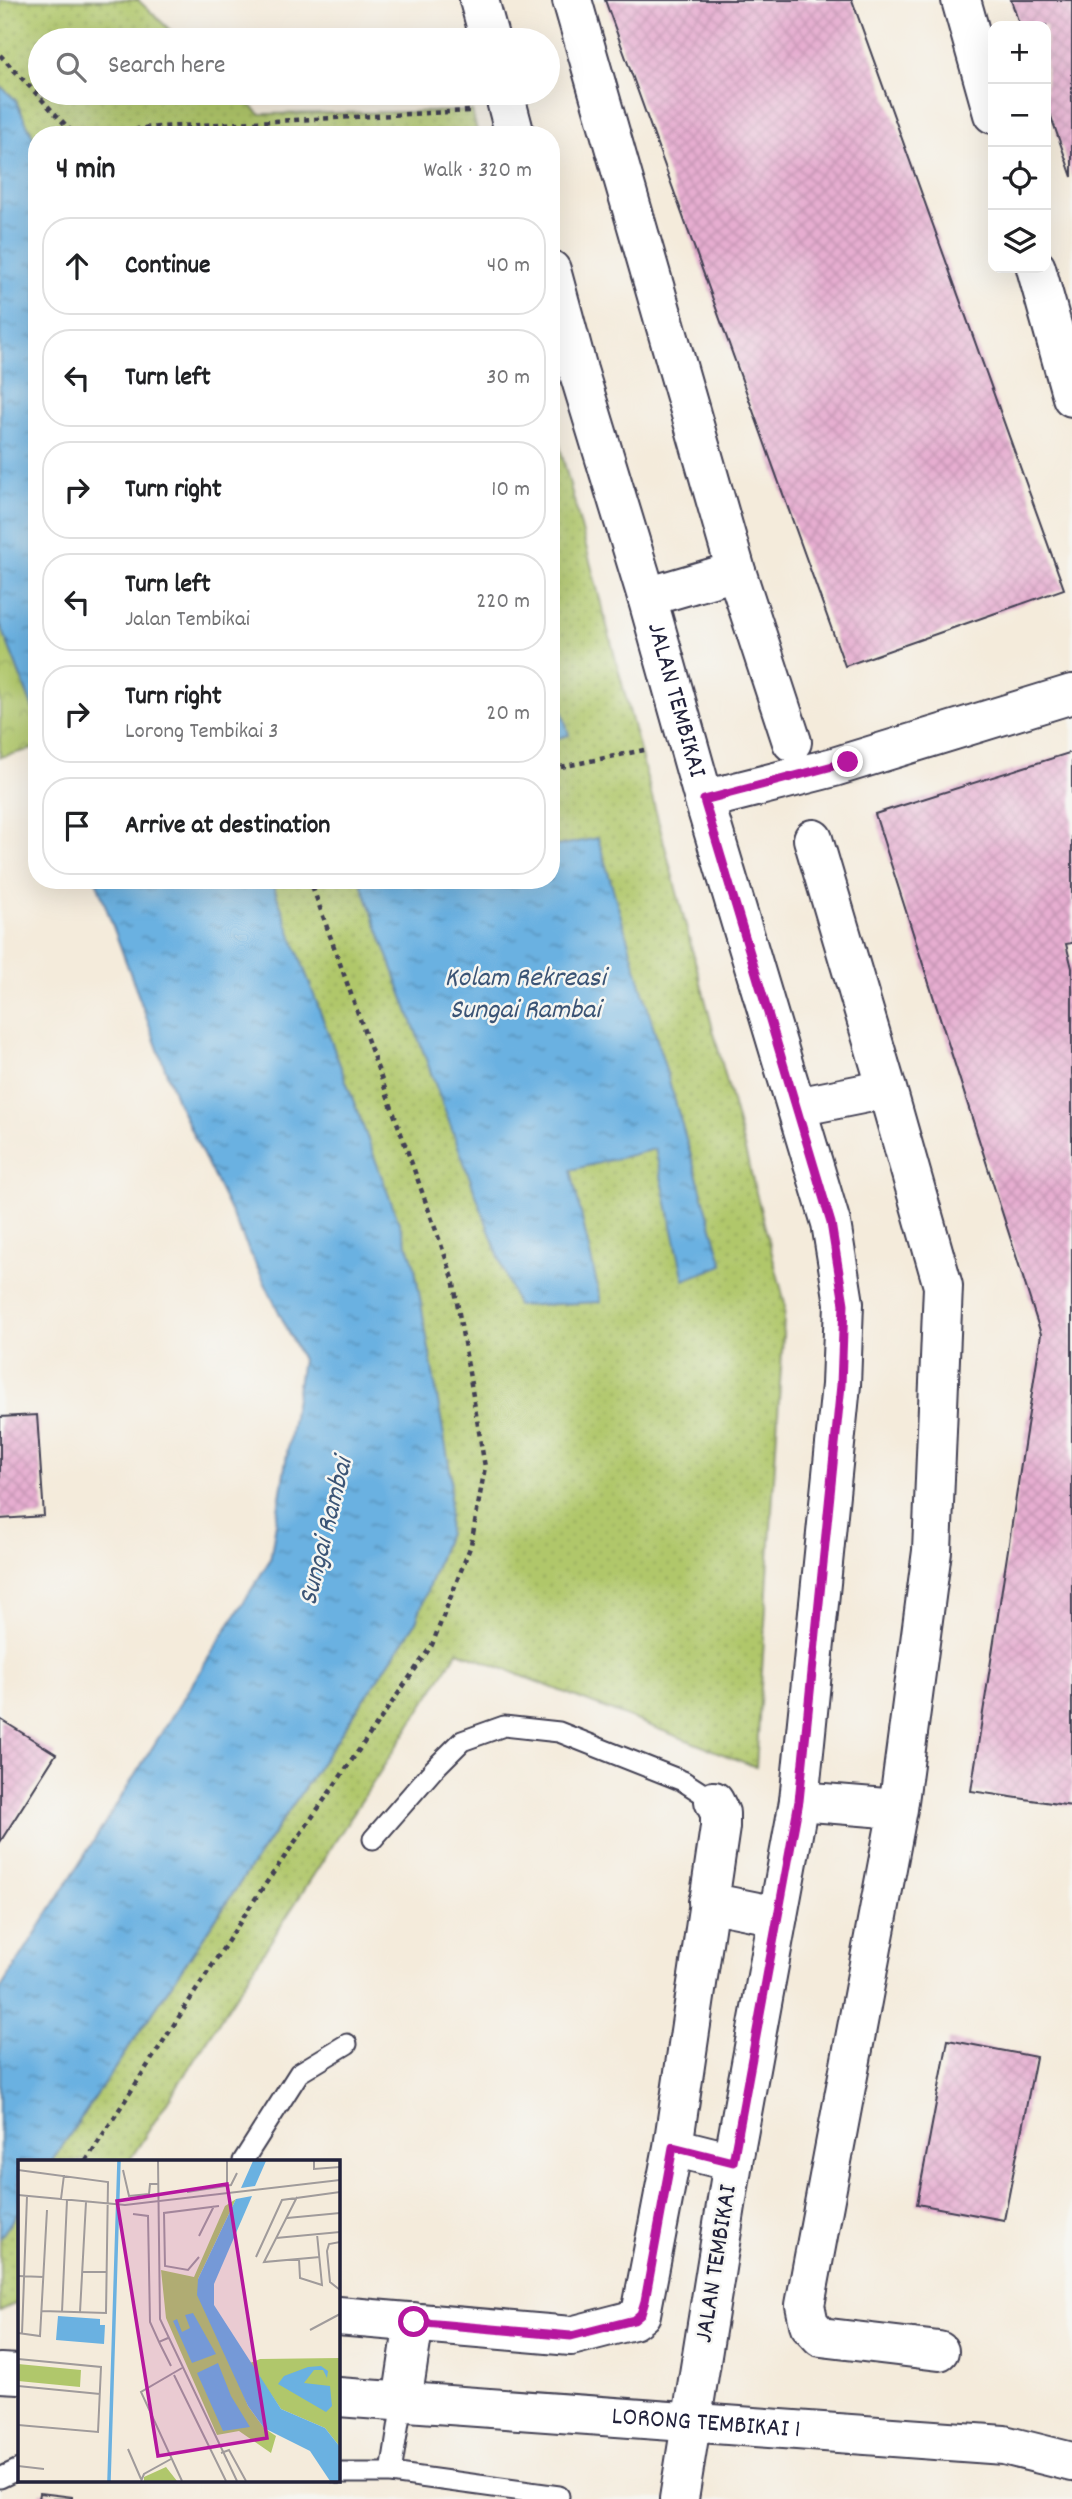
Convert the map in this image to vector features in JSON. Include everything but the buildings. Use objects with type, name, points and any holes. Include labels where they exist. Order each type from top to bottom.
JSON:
[{"type":"street","points":[[479,0],[487,28]]},
{"type":"street","points":[[572,0],[736,571],[792,742]]},
{"type":"street","points":[[961,0],[988,96]]},
{"type":"street","points":[[1037,273],[1072,397]]},
{"type":"street","name":"JALAN TEMBIKAI","points":[[560,303],[704,800],[831,1223],[844,1304],[841,1385],[799,1801],[733,2162],[679,2499]]},
{"type":"street","points":[[646,597],[736,571]]},
{"type":"street","points":[[704,800],[834,767],[1072,694]]},
{"type":"street","points":[[813,839],[943,1286],[932,1551],[898,1809],[805,2305],[809,2324],[821,2337],[939,2351]]},
{"type":"street","points":[[797,1107],[887,1090]]},
{"type":"street","points":[[340,2316],[571,2336],[634,2320],[641,2314],[673,2147],[720,1827],[720,1814],[713,1801]]},
{"type":"street","points":[[799,1801],[898,1809]]},
{"type":"street","points":[[708,1902],[778,1916]]},
{"type":"street","points":[[673,2147],[733,2162]]},
{"type":"street","points":[[402,2402],[414,2322]]},
{"type":"street","points":[[0,2373],[18,2374]]},
{"type":"street","name":"LORONG TEMBIKAI 1","points":[[340,2397],[1004,2445],[1072,2462]]},
{"type":"lane","points":[[373,1839],[462,1741],[504,1726],[559,1732],[683,1781],[713,1801]]},
{"type":"lane","points":[[244,2160],[299,2073],[347,2044]]},
{"type":"lane","points":[[391,2473],[402,2402]]},
{"type":"lane","points":[[0,2478],[18,2469]]},
{"type":"lane","points":[[340,2473],[391,2473],[559,2496]]},
{"type":"path","points":[[0,55],[28,85]]},
{"type":"path","points":[[47,105],[67,126]]},
{"type":"path","points":[[186,126],[509,112]]},
{"type":"path","points":[[560,767],[687,741]]},
{"type":"path","points":[[87,2160],[253,1902],[432,1645],[471,1545],[483,1480],[485,1467],[453,1278],[313,889]]},
{"type":"green space","points":[[0,0],[138,0],[168,28],[28,28],[28,105],[250,105],[260,114],[472,111],[476,126],[28,126],[15,99],[0,86]]},
{"type":"green space","points":[[560,447],[785,1303],[756,1767],[458,1651],[130,2160],[53,2160],[415,1624],[448,1533],[287,928],[274,889],[560,889]]},
{"type":"green space","points":[[0,623],[28,696],[28,750],[0,757]]},
{"type":"green space","points":[[18,2211],[18,2302],[0,2311],[0,2238]]},
{"type":"water","points":[[0,86],[15,99],[28,126],[28,696],[0,623]]},
{"type":"water","points":[[560,702],[569,735],[560,738]]},
{"type":"water","name":"Kolam Rekreasi Sungai Rambai","points":[[598,838],[723,1265],[684,1280],[655,1149],[571,1170],[601,1302],[517,1306],[363,889],[560,889],[560,845]]},
{"type":"water","name":"Sungai Rambai","points":[[99,889],[274,889],[414,1263],[451,1476],[448,1533],[415,1624],[53,2160],[18,2160],[18,2211],[0,2238],[0,1990],[270,1560],[302,1360],[177,1101]]},
{"type":"route","points":[[414,2322],[571,2336],[634,2320],[641,2314],[645,2301],[673,2147],[733,2162],[799,1801],[841,1385],[844,1304],[831,1223],[704,800],[848,762]]}]
